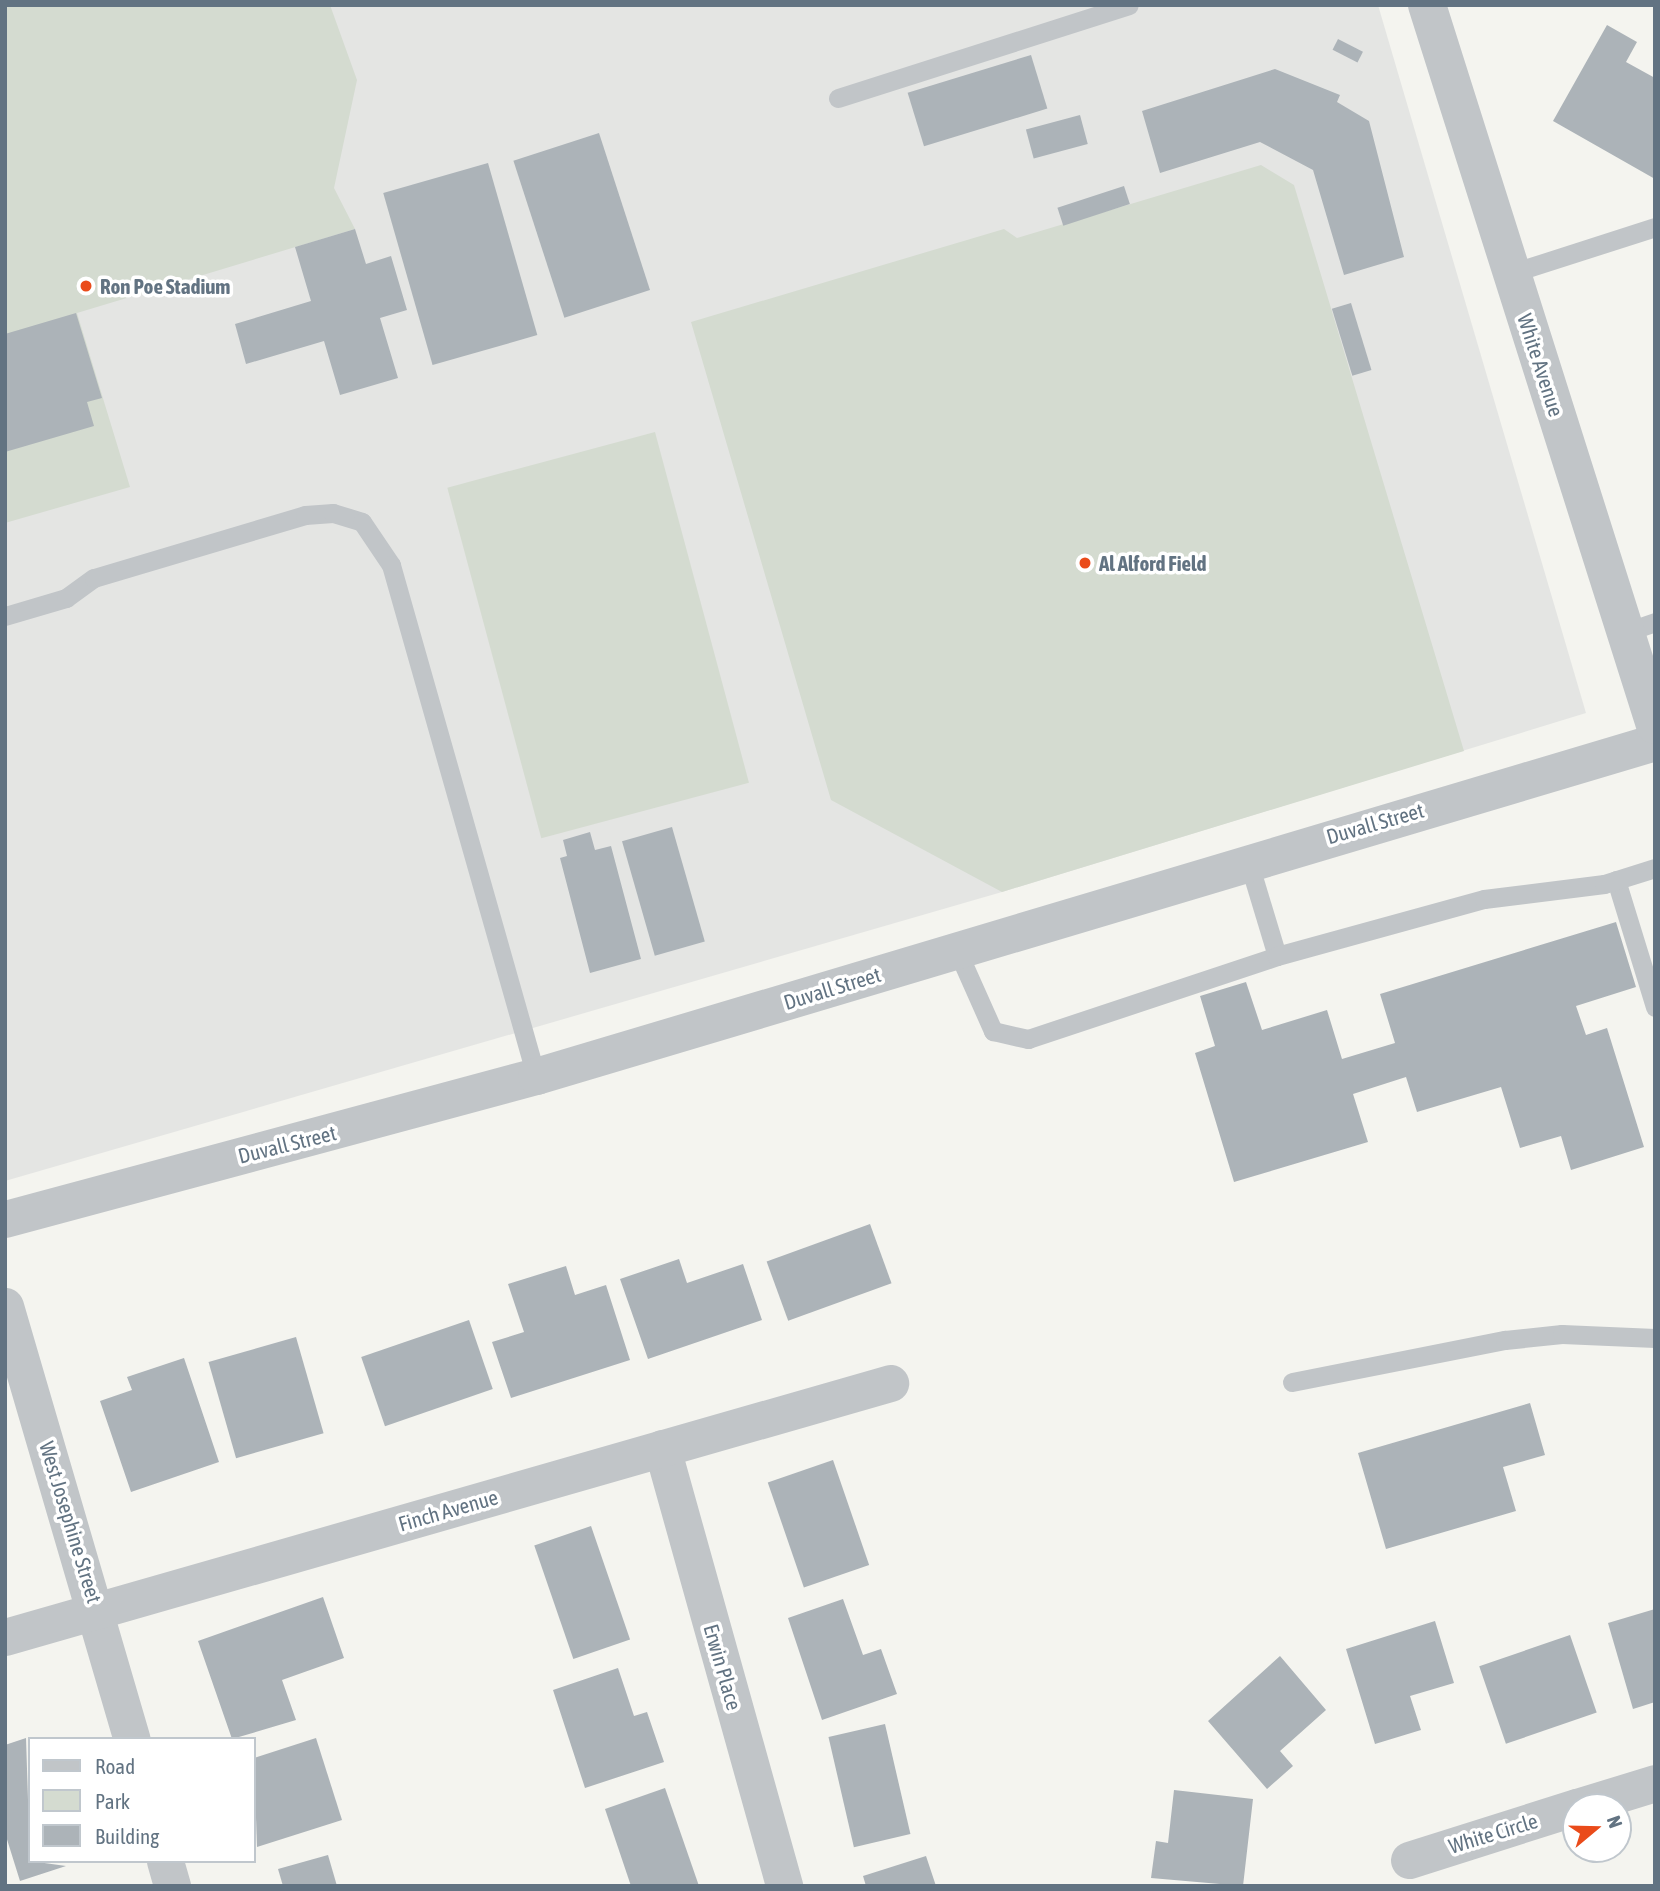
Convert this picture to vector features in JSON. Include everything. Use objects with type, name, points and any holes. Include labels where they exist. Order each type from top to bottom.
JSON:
[{"type":"street","name":"White Avenue","points":[[1427,5],[1512,273],[1640,627],[1655,725]]},
{"type":"street","name":"Duvall Street","points":[[5,1219],[536,1076],[1248,860],[1655,742]]},
{"type":"street","name":"West Josephine Street","points":[[5,1306],[97,1610],[131,1737]]},
{"type":"street","name":"Finch Avenue","points":[[5,1637],[890,1383]]},
{"type":"street","name":"Erwin Place","points":[[662,1448],[785,1886]]},
{"type":"street","name":"White Circle","points":[[1622,1793],[1655,1783]]},
{"type":"street","name":"White Circle","points":[[1409,1860],[1562,1811]]},
{"type":"street","points":[[166,1863],[172,1886]]},
{"type":"lane","points":[[838,98],[1129,5]]},
{"type":"lane","points":[[1512,273],[1655,227]]},
{"type":"lane","points":[[5,616],[66,598],[94,578],[305,515],[333,513],[362,522],[391,565],[536,1076]]},
{"type":"lane","points":[[1248,860],[1277,956]]},
{"type":"lane","points":[[957,950],[993,1031],[1028,1039],[1277,956],[1484,899],[1615,880],[1655,868]]},
{"type":"lane","points":[[1615,880],[1655,1007]]},
{"type":"lane","points":[[1292,1382],[1505,1340],[1562,1334],[1655,1338]]},
{"type":"shaded area","points":[[5,5],[1378,5],[1586,713],[1002,892],[5,1181]]},
{"type":"green space","name":"Ron Poe Stadium","points":[[5,5],[330,5],[357,80],[334,188],[355,229],[77,313],[130,487],[5,523]]},
{"type":"green space","name":"Al Alford Field","points":[[1261,165],[1294,185],[1464,751],[1002,892],[831,800],[691,322],[1004,229],[1017,238]]},
{"type":"green space","points":[[655,432],[749,783],[541,838],[447,488]]},
{"type":"building","points":[[1607,25],[1637,42],[1626,62],[1655,78],[1655,179],[1553,121]]},
{"type":"building","points":[[1338,39],[1363,52],[1358,62],[1333,50]]},
{"type":"building","points":[[1031,55],[1047,109],[924,146],[908,93]]},
{"type":"building","points":[[1275,69],[1340,95],[1337,102],[1369,121],[1404,257],[1344,275],[1313,170],[1260,142],[1160,173],[1142,111]]},
{"type":"building","points":[[1080,115],[1088,144],[1034,158],[1026,129]]},
{"type":"building","points":[[599,133],[650,290],[564,318],[513,161]]},
{"type":"building","points":[[488,163],[537,335],[433,365],[383,193]]},
{"type":"building","points":[[1124,186],[1130,204],[1063,226],[1057,208]]},
{"type":"building","points":[[355,229],[366,264],[391,256],[407,310],[380,318],[398,378],[340,395],[324,341],[246,364],[235,324],[311,301],[295,247]]},
{"type":"building","points":[[1351,303],[1371,370],[1352,376],[1332,309]]},
{"type":"building","points":[[76,313],[102,398],[87,402],[94,426],[5,452],[5,334]]},
{"type":"building","points":[[672,827],[705,941],[655,956],[622,841]]},
{"type":"building","points":[[590,832],[595,850],[611,846],[641,959],[590,973],[560,858],[567,856],[563,840]]},
{"type":"building","points":[[1616,922],[1636,987],[1576,1006],[1586,1035],[1607,1028],[1644,1147],[1571,1170],[1561,1136],[1520,1148],[1501,1087],[1417,1112],[1406,1077],[1353,1094],[1368,1142],[1234,1182],[1195,1053],[1215,1046],[1200,996],[1246,982],[1262,1030],[1327,1010],[1342,1059],[1395,1043],[1380,994]]},
{"type":"building","points":[[870,1224],[892,1283],[788,1321],[767,1262]]},
{"type":"building","points":[[679,1259],[687,1283],[743,1264],[762,1320],[648,1359],[620,1279]]},
{"type":"building","points":[[566,1266],[575,1295],[606,1285],[630,1360],[511,1398],[492,1342],[524,1332],[508,1284]]},
{"type":"building","points":[[469,1320],[493,1389],[385,1426],[361,1357]]},
{"type":"building","points":[[296,1337],[324,1433],[236,1458],[209,1362]]},
{"type":"building","points":[[184,1358],[219,1462],[131,1492],[100,1401],[132,1390],[127,1377]]},
{"type":"building","points":[[1530,1403],[1545,1455],[1503,1467],[1516,1511],[1386,1549],[1358,1453]]},
{"type":"building","points":[[833,1460],[869,1565],[804,1587],[768,1482]]},
{"type":"building","points":[[591,1526],[630,1639],[573,1659],[534,1546]]},
{"type":"building","points":[[323,1597],[344,1658],[282,1680],[296,1720],[231,1737],[198,1641]]},
{"type":"building","points":[[843,1599],[863,1655],[881,1649],[897,1694],[822,1720],[788,1618]]},
{"type":"building","points":[[1655,1609],[1655,1702],[1633,1709],[1608,1623]]},
{"type":"building","points":[[1435,1621],[1454,1683],[1410,1696],[1421,1730],[1375,1744],[1346,1649]]},
{"type":"building","points":[[1570,1635],[1597,1713],[1506,1744],[1479,1666]]},
{"type":"building","points":[[1280,1656],[1326,1710],[1280,1751],[1293,1766],[1267,1789],[1208,1721]]},
{"type":"building","points":[[618,1668],[634,1716],[647,1712],[664,1762],[585,1788],[553,1690]]},
{"type":"building","points":[[885,1724],[910,1834],[854,1847],[828,1737]]},
{"type":"building","points":[[26,1738],[28,1863],[66,1866],[20,1881],[5,1833],[5,1745]]},
{"type":"building","points":[[316,1738],[342,1820],[257,1847],[256,1757]]},
{"type":"building","points":[[665,1788],[699,1886],[631,1886],[605,1809]]},
{"type":"building","points":[[1174,1790],[1253,1799],[1243,1886],[1151,1878],[1156,1841],[1168,1843]]},
{"type":"building","points":[[328,1855],[337,1886],[283,1886],[278,1869]]},
{"type":"building","points":[[926,1856],[936,1886],[866,1886],[863,1876]]},
{"type":"place","name":"Ron Poe Stadium","points":[[86,286]]},
{"type":"place","name":"Al Alford Field","points":[[1085,563]]}]
